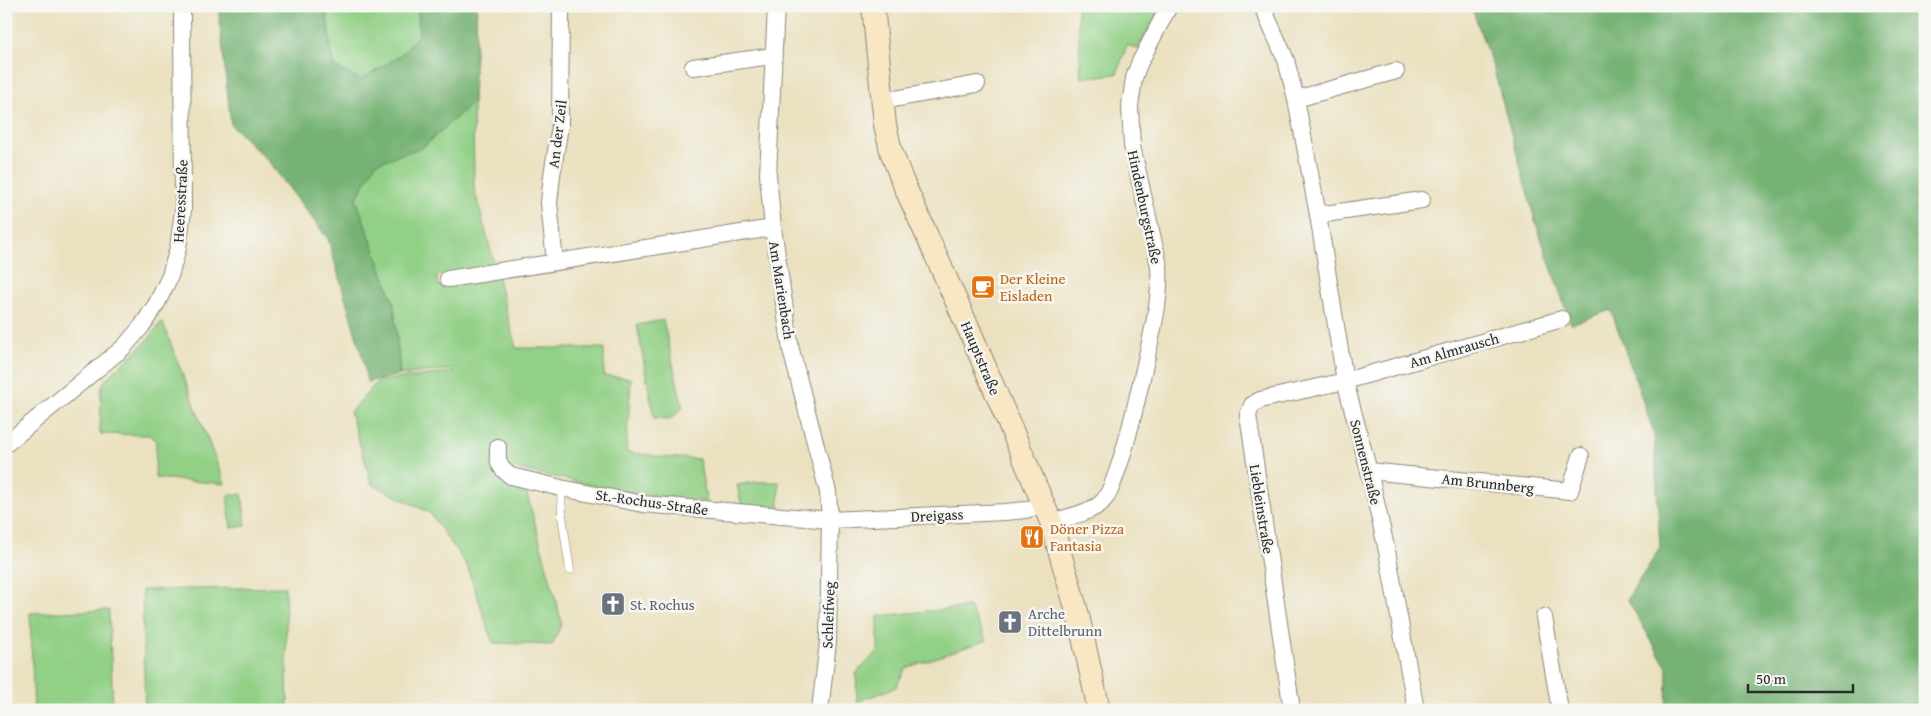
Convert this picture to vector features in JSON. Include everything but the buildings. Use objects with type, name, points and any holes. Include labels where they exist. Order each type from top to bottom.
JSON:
[{"type":"street","name":"Heeresstraße","points":[[6,444],[124,347],[142,326],[157,303],[170,276],[178,248],[183,211],[182,6]]},
{"type":"street","name":"An der Zeil","points":[[555,262],[549,204],[560,126],[562,91],[561,6]]},
{"type":"street","name":"Am Marienbach","points":[[776,6],[772,56],[768,175],[773,228],[791,350],[828,492],[830,520]]},
{"type":"street","name":"Hauptstraße","points":[[873,6],[888,138],[902,180],[971,334],[1047,513],[1078,615],[1099,710]]},
{"type":"street","name":"Hindenburgstraße","points":[[1047,513],[1092,509],[1102,503],[1108,494],[1125,446],[1138,395],[1155,320],[1160,278],[1159,266],[1132,146],[1130,106],[1134,78],[1139,64],[1169,6]]},
{"type":"street","name":"Sonnenstraße","points":[[1262,6],[1286,60],[1296,99],[1318,215],[1345,381],[1369,471],[1387,551],[1416,710]]},
{"type":"street","points":[[693,67],[772,56]]},
{"type":"street","points":[[1296,99],[1396,71]]},
{"type":"street","points":[[883,101],[977,84]]},
{"type":"street","points":[[1318,215],[1422,200]]},
{"type":"street","points":[[448,279],[773,228]]},
{"type":"street","name":"Am Almrausch","points":[[1345,381],[1562,319]]},
{"type":"street","name":"Liebleinstraße","points":[[1292,710],[1248,415],[1252,405],[1260,400],[1345,381]]},
{"type":"street","name":"St.-Rochus-Straße","points":[[498,447],[497,461],[500,467],[511,476],[562,488],[666,506],[830,520]]},
{"type":"street","name":"Am Brunnberg","points":[[1369,471],[1570,491],[1581,456]]},
{"type":"street","name":"Dreigass","points":[[830,520],[1026,510],[1047,513]]},
{"type":"street","name":"Schleifweg","points":[[820,710],[828,642],[830,520]]},
{"type":"street","points":[[1544,617],[1560,710]]},
{"type":"lane","points":[[562,488],[562,516],[570,570]]},
{"type":"green space","points":[[218,6],[325,6],[333,66],[361,80],[401,55],[419,34],[418,6],[477,6],[473,102],[423,147],[376,163],[356,199],[394,304],[400,375],[367,382],[363,359],[328,239],[269,162],[231,125]]},
{"type":"green space","points":[[326,6],[418,6],[419,34],[401,55],[361,81],[333,66]]},
{"type":"green space","points":[[1077,6],[1161,6],[1138,49],[1127,45],[1117,74],[1081,78]]},
{"type":"green space","points":[[1471,6],[1925,6],[1925,710],[1666,710],[1667,668],[1627,599],[1660,548],[1654,433],[1611,310],[1571,324],[1536,224],[1493,67]]},
{"type":"green space","points":[[473,102],[474,188],[495,266],[437,276],[438,286],[497,275],[516,348],[604,348],[604,376],[631,378],[626,452],[662,457],[699,459],[707,502],[625,492],[512,468],[507,479],[527,494],[562,623],[552,645],[493,643],[467,566],[430,513],[372,484],[350,412],[378,381],[454,372],[453,369],[400,375],[394,304],[356,199],[376,162],[423,147]]},
{"type":"green space","points":[[663,320],[683,408],[670,419],[654,418],[637,325]]},
{"type":"green space","points":[[162,321],[225,484],[155,478],[156,440],[149,435],[100,434],[101,390],[105,380],[147,341]]},
{"type":"green space","points":[[757,482],[779,482],[779,510],[742,507],[737,485]]},
{"type":"green space","points":[[242,494],[246,526],[231,528],[227,496]]},
{"type":"green space","points":[[285,587],[288,710],[145,710],[142,590]]},
{"type":"green space","points":[[969,607],[987,640],[906,668],[896,687],[857,702],[856,673],[878,651],[878,616]]},
{"type":"green space","points":[[109,610],[113,710],[34,710],[30,613]]},
{"type":"place","name":"Der Kleine Eisladen","points":[[983,287]]},
{"type":"place","name":"Döner Pizza Fantasia","points":[[1032,537]]},
{"type":"place","name":"St. Rochus","points":[[613,604]]},
{"type":"place","name":"Arche Dittelbrunn","points":[[1010,622]]}]
